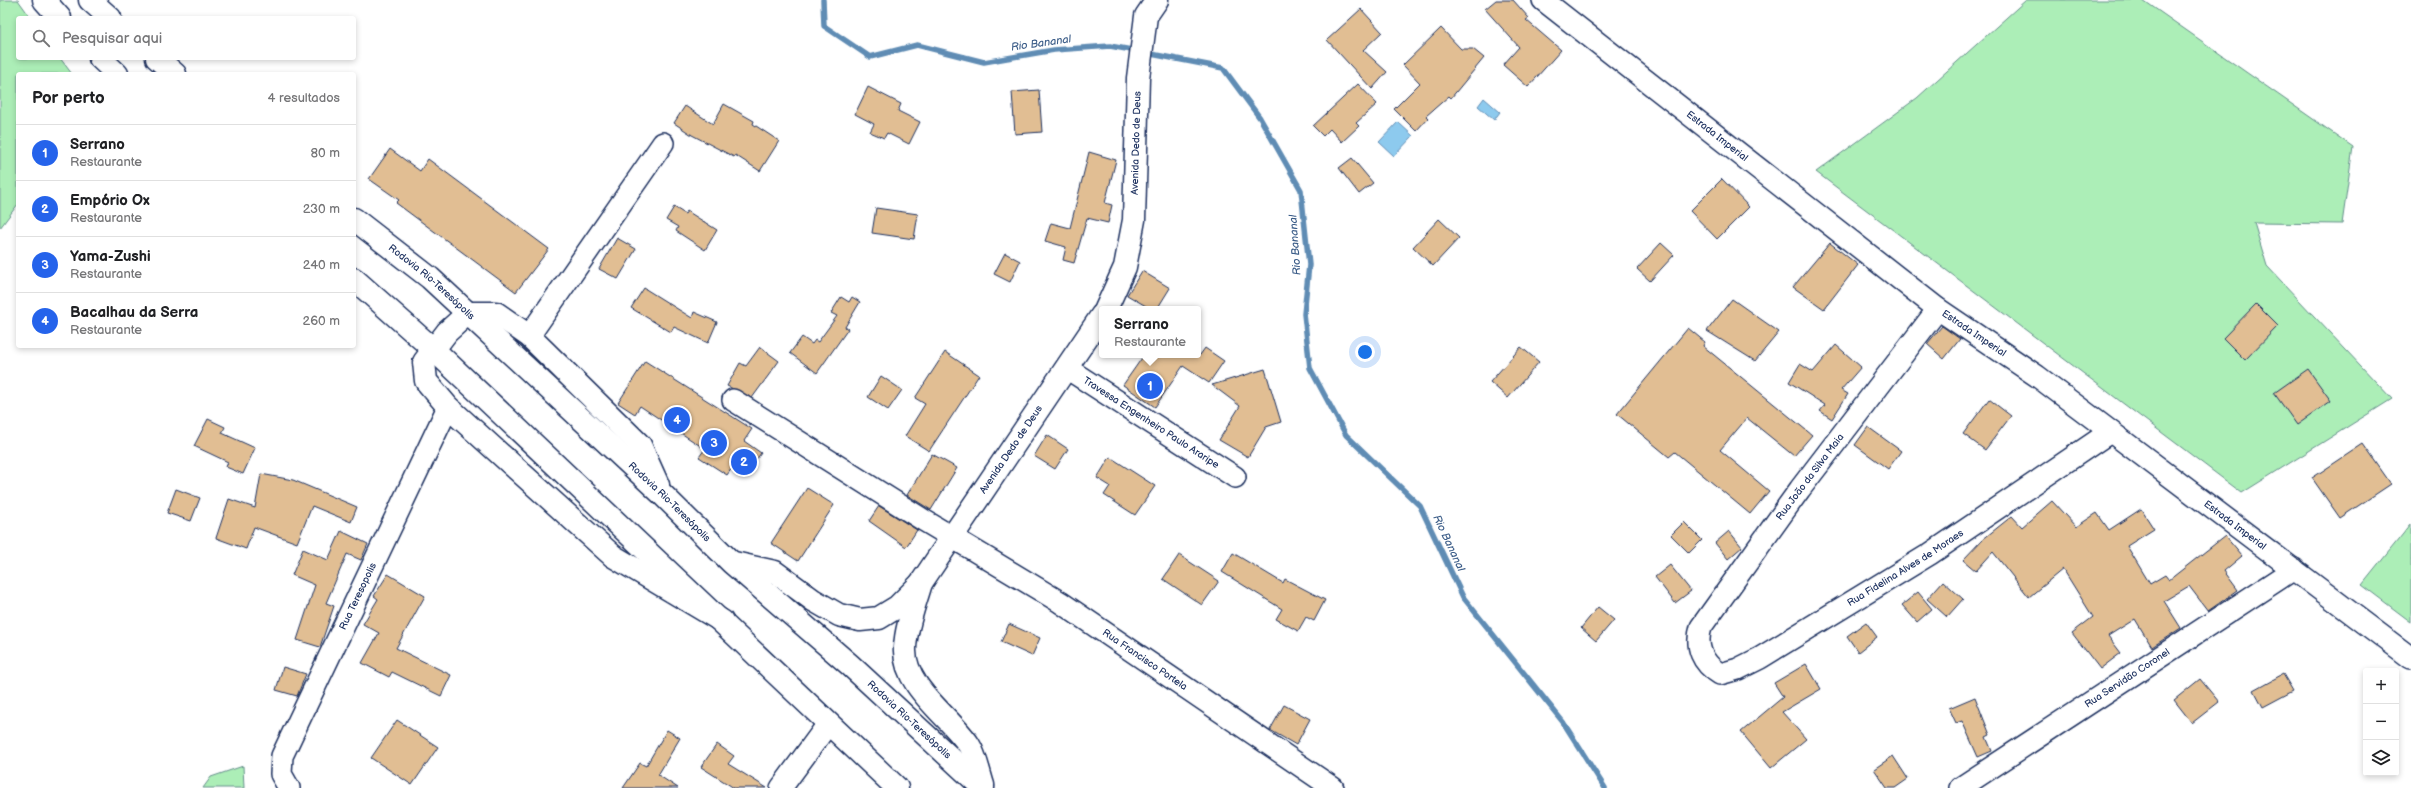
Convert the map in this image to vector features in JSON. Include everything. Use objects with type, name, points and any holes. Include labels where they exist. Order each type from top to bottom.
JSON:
[{"type":"main road","points":[[44,0],[58,16]]},
{"type":"main road","points":[[90,0],[108,16]]},
{"type":"main road","name":"Avenida Dedo de Deus","points":[[1107,306],[1125,267],[1134,220],[1138,78],[1152,8]]},
{"type":"main road","points":[[102,60],[115,72]]},
{"type":"main road","points":[[159,60],[173,72]]},
{"type":"main road","name":"Rodovia Rio-Teresópolis","points":[[356,220],[430,278],[662,494],[732,563],[850,665],[984,788]]},
{"type":"main road","points":[[356,280],[433,349],[722,620],[828,724],[898,788]]},
{"type":"main road","points":[[662,494],[640,445],[530,336],[496,313],[468,313],[433,349],[424,362],[426,381],[448,407],[613,556],[722,620]]},
{"type":"main road","name":"Avenida Dedo de Deus","points":[[921,583],[1068,369],[1099,320]]},
{"type":"main road","points":[[732,563],[775,572],[813,600],[832,611],[860,620],[879,618],[897,607],[921,583]]},
{"type":"main road","points":[[921,583],[908,627],[905,649],[909,670],[940,714],[969,746],[984,788]]},
{"type":"street","name":"Estrada Imperial","points":[[1543,0],[1938,309],[2037,376],[2411,658]]},
{"type":"street","points":[[530,336],[663,143]]},
{"type":"street","name":"Rua João da Silva Maia","points":[[1699,651],[1697,639],[1702,627],[1800,489],[1938,309]]},
{"type":"street","name":"Travessa Engenheiro Paulo Araripe","points":[[1068,369],[1235,478]]},
{"type":"street","name":"Rua Francisco Portela","points":[[733,400],[925,522],[953,537],[1060,602],[1333,788]]},
{"type":"street","name":"Rua Teresopolis","points":[[289,788],[281,774],[282,756],[448,407]]},
{"type":"street","name":"Rua Fidelina Alves de Moraes","points":[[1699,651],[1709,667],[1720,674],[1738,669],[1755,660],[1930,554],[2110,432]]},
{"type":"street","name":"Rua Servidão Coronel","points":[[1960,788],[2294,569]]},
{"type":"street","points":[[781,788],[828,724]]},
{"type":"green space","points":[[0,0],[18,0],[30,16],[16,16],[16,60],[62,60],[70,72],[16,72],[16,207],[0,228]]},
{"type":"green space","points":[[2026,0],[2143,0],[2353,147],[2342,224],[2254,223],[2267,266],[2392,399],[2242,493],[1816,172],[1917,98]]},
{"type":"green space","points":[[2411,524],[2411,622],[2362,585]]},
{"type":"green space","points":[[243,766],[244,788],[203,788],[211,777]]},
{"type":"water","points":[[1484,98],[1500,112],[1494,120],[1478,106]]},
{"type":"water","points":[[1398,122],[1413,136],[1394,156],[1379,142]]},
{"type":"building","points":[[1496,0],[1513,0],[1529,18],[1526,20],[1561,50],[1528,87],[1503,65],[1519,47],[1485,9]]},
{"type":"building","points":[[1361,9],[1382,32],[1363,50],[1387,72],[1372,89],[1327,40]]},
{"type":"building","points":[[1441,28],[1461,49],[1473,49],[1484,58],[1451,98],[1449,96],[1426,116],[1428,118],[1416,131],[1394,109],[1420,83],[1403,65]]},
{"type":"building","points":[[1358,84],[1377,104],[1356,123],[1359,126],[1342,142],[1330,129],[1323,136],[1313,126]]},
{"type":"building","points":[[868,87],[901,104],[898,111],[920,122],[909,144],[887,133],[884,138],[870,132],[874,124],[855,114]]},
{"type":"building","points":[[1039,90],[1042,132],[1015,134],[1012,92]]},
{"type":"building","points":[[724,104],[754,121],[753,124],[779,141],[760,171],[735,155],[734,157],[692,135],[674,123],[685,106],[713,124]]},
{"type":"building","points":[[390,149],[420,171],[428,159],[549,249],[516,292],[396,203],[399,200],[369,179]]},
{"type":"building","points":[[1089,152],[1116,160],[1105,203],[1112,205],[1108,223],[1087,218],[1074,263],[1063,260],[1066,247],[1045,241],[1051,223],[1070,228]]},
{"type":"building","points":[[1352,158],[1373,183],[1359,194],[1339,168]]},
{"type":"building","points":[[1722,179],[1749,207],[1717,239],[1690,211]]},
{"type":"building","points":[[674,207],[685,214],[687,211],[717,230],[705,250],[676,231],[678,227],[666,220]]},
{"type":"building","points":[[876,208],[918,214],[914,239],[872,233]]},
{"type":"building","points":[[1439,219],[1459,238],[1433,266],[1413,247]]},
{"type":"building","points":[[617,238],[636,249],[618,279],[599,269]]},
{"type":"building","points":[[1661,243],[1674,255],[1650,281],[1637,269]]},
{"type":"building","points":[[1830,243],[1858,265],[1824,309],[1793,287]]},
{"type":"building","points":[[1005,253],[1020,261],[1010,282],[994,274]]},
{"type":"building","points":[[1142,271],[1170,288],[1159,306],[1146,306],[1127,295]]},
{"type":"building","points":[[644,288],[692,318],[694,312],[717,322],[708,343],[674,327],[671,332],[631,308]]},
{"type":"building","points":[[841,297],[849,302],[852,297],[860,302],[845,327],[848,329],[817,373],[790,353],[802,337],[812,344],[815,340],[818,342],[837,316],[831,313]]},
{"type":"building","points":[[1732,299],[1779,332],[1755,361],[1707,331]]},
{"type":"building","points":[[2256,304],[2278,326],[2245,360],[2223,338]]},
{"type":"building","points":[[1942,326],[1960,339],[1944,359],[1927,344]]},
{"type":"building","points":[[1688,328],[1705,342],[1703,346],[1812,435],[1794,456],[1747,418],[1720,450],[1769,491],[1750,514],[1675,452],[1669,457],[1617,414]]},
{"type":"building","points":[[1836,345],[1861,367],[1841,390],[1848,394],[1832,419],[1820,411],[1825,405],[1789,382],[1800,364],[1813,372]]},
{"type":"building","points":[[760,347],[779,361],[752,398],[727,386],[740,363],[746,366]]},
{"type":"building","points":[[1521,347],[1539,362],[1508,398],[1490,382]]},
{"type":"building","points":[[1205,348],[1224,361],[1209,383],[1183,366],[1155,407],[1123,385],[1142,358],[1201,358],[1201,354]]},
{"type":"building","points":[[945,352],[979,375],[929,451],[905,436],[925,404],[915,398]]},
{"type":"building","points":[[645,361],[752,429],[744,441],[761,453],[745,476],[732,468],[727,475],[699,457],[705,449],[640,406],[635,414],[618,403]]},
{"type":"building","points":[[1265,369],[1281,422],[1266,427],[1248,457],[1219,440],[1240,406],[1212,385]]},
{"type":"building","points":[[2308,369],[2331,401],[2297,425],[2274,393]]},
{"type":"building","points":[[881,376],[902,390],[888,410],[868,397]]},
{"type":"building","points":[[1989,399],[2011,416],[1985,450],[1963,434]]},
{"type":"building","points":[[208,419],[225,427],[222,433],[255,448],[243,474],[226,467],[228,462],[194,446]]},
{"type":"building","points":[[1868,427],[1901,451],[1888,469],[1855,445]]},
{"type":"building","points":[[1047,435],[1068,449],[1055,469],[1034,456]]},
{"type":"building","points":[[2363,444],[2391,484],[2340,518],[2312,478]]},
{"type":"building","points":[[932,454],[957,468],[931,510],[907,495]]},
{"type":"building","points":[[1110,457],[1155,486],[1135,515],[1104,495],[1110,486],[1097,478]]},
{"type":"building","points":[[261,474],[293,480],[357,507],[351,522],[312,506],[297,543],[254,527],[246,549],[216,538],[229,499],[255,508]]},
{"type":"building","points":[[807,488],[834,505],[798,561],[771,543]]},
{"type":"building","points":[[176,489],[200,498],[191,521],[167,513]]},
{"type":"building","points":[[2052,501],[2076,527],[2097,513],[2109,530],[2141,509],[2154,529],[2127,546],[2150,584],[2165,575],[2169,580],[2225,536],[2242,556],[2224,571],[2238,590],[2208,611],[2189,586],[2164,601],[2181,628],[2152,647],[2135,619],[2108,636],[2121,653],[2100,669],[2072,633],[2093,617],[2063,569],[2029,597],[1993,552],[1976,571],[1963,560],[1982,540],[2012,516],[2022,527]]},
{"type":"building","points":[[879,506],[917,530],[906,547],[869,521]]},
{"type":"building","points":[[1684,522],[1702,540],[1689,553],[1671,535]]},
{"type":"building","points":[[341,531],[368,544],[361,560],[347,554],[326,603],[334,606],[320,647],[297,640],[315,585],[292,575],[303,549],[328,560]]},
{"type":"building","points":[[1729,531],[1742,547],[1728,559],[1715,543]]},
{"type":"building","points":[[1233,553],[1283,583],[1285,579],[1325,600],[1314,621],[1306,617],[1298,631],[1276,619],[1282,609],[1222,572]]},
{"type":"building","points":[[1179,555],[1219,581],[1202,605],[1163,579]]},
{"type":"building","points":[[1670,565],[1691,591],[1675,603],[1655,577]]},
{"type":"building","points":[[388,574],[425,596],[396,648],[451,675],[441,696],[392,672],[389,677],[362,663],[379,633],[363,624],[378,599],[374,596]]},
{"type":"building","points":[[1943,581],[1963,599],[1947,617],[1927,599]]},
{"type":"building","points":[[1918,592],[1932,609],[1917,622],[1902,605]]},
{"type":"building","points":[[1598,607],[1614,620],[1596,641],[1581,628]]},
{"type":"building","points":[[1866,622],[1877,637],[1858,652],[1847,636]]},
{"type":"building","points":[[1009,624],[1040,638],[1032,656],[1001,642]]},
{"type":"building","points":[[1806,664],[1821,689],[1782,712],[1806,739],[1771,768],[1741,732],[1783,697],[1774,683]]},
{"type":"building","points":[[283,667],[306,674],[297,696],[276,690]]},
{"type":"building","points":[[2283,674],[2293,691],[2263,707],[2254,690]]},
{"type":"building","points":[[2200,679],[2219,702],[2192,723],[2174,700]]},
{"type":"building","points":[[1975,697],[1990,735],[1986,737],[1992,751],[1978,757],[1962,721],[1956,723],[1949,708]]},
{"type":"building","points":[[1284,705],[1310,719],[1296,745],[1270,730]]},
{"type":"building","points":[[397,720],[438,747],[412,785],[371,758]]},
{"type":"building","points":[[667,730],[680,738],[658,775],[678,788],[623,788],[640,763],[646,766]]},
{"type":"building","points":[[717,744],[734,756],[728,764],[767,788],[734,788],[701,767]]},
{"type":"building","points":[[1893,756],[1908,779],[1895,788],[1887,788],[1874,769]]},
{"type":"waterway","name":"Rio Bananal","points":[[823,0],[824,26],[870,57],[917,45],[984,62],[1054,50],[1110,46],[1137,51]]},
{"type":"waterway","name":"Rio Bananal","points":[[1146,53],[1223,68],[1260,118],[1301,190],[1309,265],[1304,314],[1310,368],[1346,435],[1420,506],[1463,597],[1563,722],[1605,788]]},
{"type":"place","name":"Serrano","points":[[1150,386]]},
{"type":"place","name":"Bacalhau da Serra","points":[[677,420]]},
{"type":"place","name":"Yama-Zushi","points":[[714,443]]},
{"type":"place","name":"Empório Ox","points":[[744,462]]}]
